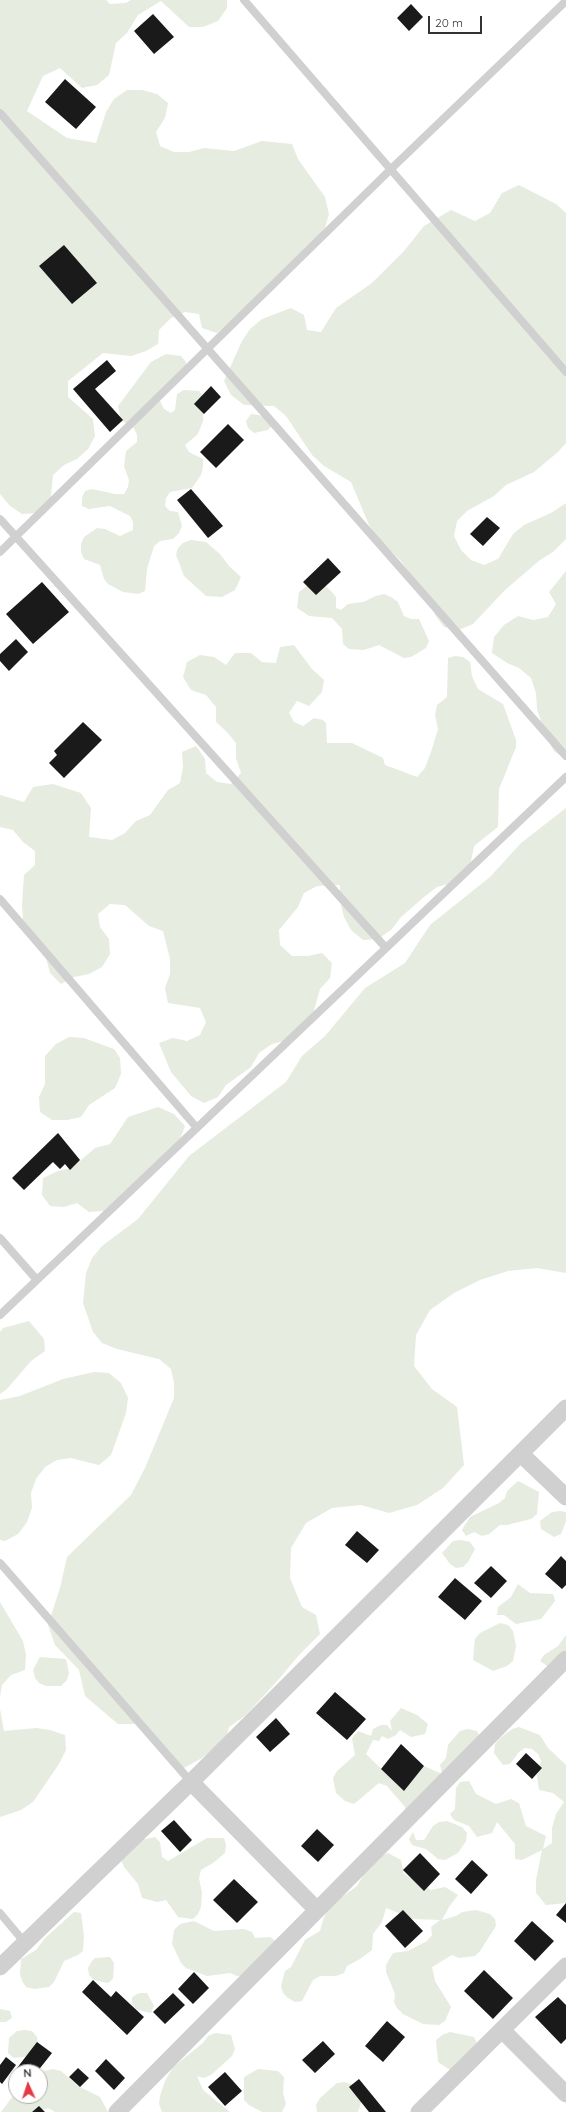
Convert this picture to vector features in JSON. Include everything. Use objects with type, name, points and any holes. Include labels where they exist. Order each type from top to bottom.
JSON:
[{"type":"street","points":[[0,1967],[191,1782],[566,1408]]},
{"type":"street","points":[[521,1454],[566,1497]]},
{"type":"street","points":[[117,2112],[566,1659]]},
{"type":"street","points":[[191,1782],[317,1910]]},
{"type":"street","points":[[419,2112],[566,1966]]},
{"type":"street","points":[[502,2030],[566,2094]]},
{"type":"lane","points":[[244,0],[566,372]]},
{"type":"lane","points":[[0,552],[566,1]]},
{"type":"lane","points":[[0,113],[566,756]]},
{"type":"lane","points":[[0,519],[386,948]]},
{"type":"lane","points":[[0,1315],[566,777]]},
{"type":"lane","points":[[0,899],[196,1128]]},
{"type":"lane","points":[[0,1238],[37,1280]]},
{"type":"lane","points":[[0,1563],[191,1782]]},
{"type":"lane","points":[[0,1913],[25,1943]]},
{"type":"shaded area","points":[[0,0],[106,0],[110,4],[126,3],[131,0],[227,0],[227,8],[218,21],[203,27],[189,27],[161,1],[138,15],[127,33],[116,43],[109,75],[97,85],[82,88],[60,68],[43,76],[27,111],[67,138],[96,143],[106,112],[114,99],[127,90],[142,90],[157,94],[168,103],[165,118],[156,132],[160,146],[174,152],[189,152],[204,148],[234,151],[262,141],[292,144],[298,159],[325,197],[329,214],[325,228],[318,241],[253,305],[217,333],[202,328],[199,314],[185,312],[171,318],[159,330],[158,344],[146,351],[131,356],[103,353],[68,381],[68,397],[93,419],[95,436],[88,449],[77,459],[64,465],[53,475],[50,505],[37,513],[22,514],[10,506],[0,494]]},
{"type":"shaded area","points":[[519,185],[556,204],[566,213],[566,443],[558,452],[534,472],[506,485],[494,496],[467,511],[457,521],[454,536],[461,550],[471,560],[484,565],[498,559],[513,534],[524,525],[551,513],[566,503],[566,539],[553,552],[540,560],[505,590],[473,624],[459,630],[444,627],[435,615],[429,599],[400,560],[377,538],[369,525],[351,482],[324,466],[312,455],[286,416],[274,406],[244,405],[231,395],[224,381],[242,341],[250,329],[262,319],[291,308],[304,315],[307,330],[321,332],[336,308],[372,283],[404,251],[424,226],[451,210],[475,221],[490,213],[502,193]]},
{"type":"shaded area","points":[[166,354],[181,356],[186,362],[186,370],[157,395],[164,409],[171,413],[175,410],[177,394],[184,390],[199,391],[204,397],[203,421],[200,429],[197,435],[185,445],[189,452],[203,459],[203,467],[201,475],[192,488],[170,492],[166,498],[165,506],[170,511],[178,512],[182,526],[179,533],[173,539],[160,541],[154,546],[147,569],[145,591],[138,594],[123,592],[108,584],[104,579],[100,565],[84,559],[81,552],[81,544],[84,537],[97,528],[105,529],[120,536],[133,530],[133,522],[130,516],[110,506],[89,509],[82,506],[82,498],[85,491],[92,489],[115,494],[124,494],[128,487],[129,480],[124,466],[126,451],[137,442],[137,435],[134,428],[121,420],[118,406],[151,362]]},
{"type":"shaded area","points":[[251,414],[259,415],[273,424],[268,430],[254,433],[248,428],[246,421]]},
{"type":"shaded area","points":[[191,540],[206,542],[220,554],[229,566],[241,577],[235,590],[222,597],[206,596],[184,576],[176,555],[178,548],[183,543]]},
{"type":"shaded area","points":[[566,571],[565,759],[554,751],[546,737],[537,709],[536,693],[531,678],[519,668],[507,663],[492,653],[494,637],[504,625],[518,616],[533,620],[548,617],[556,604],[549,592]]},
{"type":"shaded area","points":[[311,583],[325,586],[331,591],[336,597],[336,608],[341,610],[348,604],[363,602],[376,596],[384,594],[391,597],[398,602],[404,616],[411,619],[419,619],[429,641],[426,648],[411,657],[404,658],[379,645],[364,650],[349,649],[343,644],[342,629],[332,618],[309,616],[297,608],[299,592]]},
{"type":"shaded area","points":[[294,645],[312,669],[324,680],[322,692],[309,706],[297,701],[289,713],[294,722],[303,726],[314,718],[323,720],[326,723],[327,743],[352,743],[383,758],[385,765],[417,777],[425,768],[438,729],[435,715],[437,705],[447,697],[448,658],[455,656],[463,657],[470,662],[472,676],[478,689],[503,704],[516,740],[516,747],[499,789],[498,827],[474,846],[471,861],[465,874],[452,883],[437,887],[401,917],[391,930],[378,939],[363,940],[351,930],[344,917],[340,901],[340,885],[317,886],[304,893],[298,907],[279,930],[280,945],[292,956],[308,956],[322,953],[332,963],[330,978],[320,989],[312,1018],[288,1040],[272,1044],[259,1053],[251,1067],[226,1085],[218,1097],[204,1103],[191,1096],[171,1072],[159,1043],[173,1038],[187,1041],[200,1035],[206,1022],[200,1008],[168,1003],[165,988],[170,974],[170,959],[163,931],[149,926],[125,905],[110,904],[98,914],[100,927],[109,939],[110,954],[102,967],[89,974],[74,977],[61,984],[50,973],[42,943],[23,920],[22,905],[24,875],[35,865],[35,851],[23,842],[13,830],[0,827],[0,795],[24,802],[33,787],[53,784],[81,793],[91,808],[89,837],[112,840],[125,833],[136,821],[150,815],[168,790],[180,783],[183,767],[182,752],[196,746],[205,759],[206,773],[217,782],[231,784],[241,773],[236,758],[236,743],[216,722],[216,707],[206,695],[191,690],[183,677],[187,662],[200,655],[214,657],[226,665],[235,653],[251,653],[262,662],[276,663],[280,647]]},
{"type":"shaded area","points":[[566,808],[566,1273],[537,1268],[508,1271],[480,1280],[454,1293],[430,1310],[416,1335],[414,1366],[432,1389],[457,1407],[464,1465],[443,1488],[417,1505],[389,1513],[361,1505],[332,1508],[306,1523],[291,1548],[290,1578],[302,1607],[316,1615],[320,1634],[299,1655],[246,1715],[229,1727],[226,1739],[202,1758],[182,1769],[137,1724],[118,1724],[85,1696],[79,1670],[55,1645],[48,1625],[60,1588],[67,1557],[131,1495],[145,1468],[174,1398],[174,1383],[171,1369],[159,1359],[117,1349],[102,1343],[93,1332],[83,1303],[86,1273],[92,1258],[102,1246],[138,1219],[189,1156],[286,1082],[302,1056],[325,1036],[365,988],[405,963],[430,925],[490,877],[521,843]]},
{"type":"shaded area","points":[[69,1037],[84,1038],[114,1049],[120,1058],[121,1074],[115,1088],[89,1105],[81,1117],[67,1120],[52,1120],[40,1112],[39,1097],[45,1084],[45,1056],[56,1044]]},
{"type":"shaded area","points":[[158,1107],[174,1114],[185,1126],[180,1139],[104,1211],[89,1212],[77,1203],[64,1207],[50,1206],[42,1195],[43,1178],[58,1171],[72,1168],[95,1148],[110,1144],[128,1117]]},
{"type":"shaded area","points":[[29,1321],[44,1339],[45,1351],[31,1361],[7,1389],[0,1394],[0,1332],[3,1328]]},
{"type":"shaded area","points":[[94,1372],[109,1373],[121,1383],[128,1398],[126,1413],[111,1455],[99,1465],[71,1458],[57,1460],[45,1467],[36,1479],[31,1493],[32,1508],[27,1522],[18,1534],[5,1541],[0,1540],[0,1400],[20,1396],[63,1379]]},
{"type":"shaded area","points":[[518,1481],[539,1492],[537,1514],[531,1519],[507,1525],[500,1525],[489,1534],[482,1536],[474,1532],[466,1536],[462,1530],[470,1517],[499,1503],[505,1498],[507,1491]]},
{"type":"shaded area","points":[[552,1512],[566,1512],[566,1521],[561,1534],[554,1537],[541,1529],[540,1521]]},
{"type":"shaded area","points":[[461,1540],[470,1542],[475,1549],[468,1562],[463,1567],[456,1568],[450,1564],[442,1553],[453,1541]]},
{"type":"shaded area","points":[[518,1584],[530,1593],[553,1594],[555,1601],[541,1619],[516,1624],[504,1615],[497,1615],[498,1607],[511,1597]]},
{"type":"shaded area","points":[[0,1602],[23,1641],[26,1655],[25,1670],[11,1675],[2,1685],[0,1697]]},
{"type":"shaded area","points":[[500,1623],[508,1625],[513,1631],[516,1646],[513,1661],[507,1666],[493,1671],[473,1660],[475,1639],[480,1633]]},
{"type":"shaded area","points":[[566,1635],[566,1650],[561,1661],[547,1666],[540,1661],[544,1655],[558,1646]]},
{"type":"shaded area","points":[[40,1657],[66,1659],[69,1673],[67,1680],[61,1686],[46,1686],[39,1683],[35,1678],[33,1670]]},
{"type":"shaded area","points":[[401,1708],[417,1715],[428,1724],[425,1734],[411,1737],[400,1730],[396,1735],[388,1739],[382,1736],[379,1741],[373,1740],[366,1754],[404,1791],[424,1766],[440,1773],[445,1777],[406,1813],[405,1807],[387,1786],[379,1783],[354,1804],[345,1801],[336,1793],[333,1778],[337,1771],[355,1755],[352,1738],[358,1731],[371,1736],[373,1729],[381,1725],[387,1725],[392,1731],[390,1721]]},
{"type":"shaded area","points":[[0,1709],[4,1731],[36,1728],[50,1730],[65,1735],[66,1750],[59,1764],[33,1802],[21,1810],[0,1817]]},
{"type":"shaded area","points":[[519,1727],[540,1735],[548,1748],[566,1765],[566,1903],[546,1905],[536,1893],[536,1880],[542,1850],[522,1860],[515,1859],[515,1844],[497,1822],[492,1833],[477,1837],[469,1826],[454,1820],[450,1814],[455,1809],[456,1788],[460,1782],[469,1781],[476,1794],[496,1804],[511,1799],[519,1803],[526,1826],[546,1836],[543,1849],[552,1843],[552,1828],[556,1814],[564,1802],[553,1793],[539,1790],[537,1776],[541,1761],[538,1754],[532,1749],[525,1748],[519,1752],[510,1764],[503,1765],[494,1753],[495,1744],[500,1738],[512,1729]]},
{"type":"shaded area","points":[[468,1729],[477,1731],[481,1740],[442,1773],[440,1765],[446,1758],[448,1745],[460,1731]]},
{"type":"shaded area","points":[[447,1821],[462,1827],[467,1833],[466,1841],[458,1853],[445,1860],[438,1859],[426,1849],[412,1845],[409,1839],[413,1832],[416,1840],[424,1840],[433,1826],[439,1822]]},
{"type":"shaded area","points":[[155,1837],[160,1842],[162,1857],[168,1861],[207,1838],[224,1838],[226,1845],[225,1853],[213,1863],[201,1870],[199,1878],[202,1893],[201,1907],[198,1914],[193,1919],[178,1917],[166,1900],[157,1902],[142,1898],[138,1884],[124,1867],[121,1860],[140,1840]]},
{"type":"shaded area","points":[[388,1853],[401,1860],[404,1874],[431,1890],[445,1887],[458,1895],[442,1920],[456,1916],[462,1912],[476,1910],[490,1914],[495,1919],[496,1926],[480,1951],[475,1956],[459,1958],[452,1955],[432,1967],[435,1981],[451,2007],[445,2021],[439,2025],[423,2024],[403,2014],[397,2008],[394,2002],[395,1994],[386,1972],[386,1965],[393,1953],[408,1951],[427,1941],[432,1935],[431,1927],[440,1920],[413,1919],[386,1908],[382,1922],[373,1934],[372,1950],[347,1966],[344,1973],[336,1976],[320,1976],[313,1980],[302,2001],[295,2002],[283,1993],[281,1986],[285,1971],[291,1967],[305,1940],[320,1931],[324,1917],[332,1904],[357,1886],[373,1859]]},
{"type":"shaded area","points":[[74,1912],[81,1913],[84,1936],[83,1951],[78,1955],[64,1961],[54,1982],[49,1987],[34,1989],[26,1987],[20,1974],[21,1959],[36,1950],[45,1938]]},
{"type":"shaded area","points":[[194,1921],[214,1931],[244,1929],[252,1932],[255,1938],[270,1937],[276,1941],[252,1976],[237,1976],[230,1973],[207,1976],[186,1968],[181,1963],[172,1944],[174,1930],[180,1924]]},
{"type":"shaded area","points":[[110,1957],[114,1963],[113,1979],[108,1983],[94,1980],[89,1975],[88,1968],[92,1961],[95,1958]]},
{"type":"shaded area","points":[[146,1991],[154,2006],[151,2013],[137,2010],[132,2004],[132,1997],[139,1993],[147,1993]]},
{"type":"shaded area","points":[[0,2009],[10,2011],[12,2018],[6,2022],[0,2022]]},
{"type":"shaded area","points":[[17,2031],[32,2031],[37,2037],[38,2044],[29,2056],[14,2058],[8,2053],[9,2038]]},
{"type":"shaded area","points":[[450,2032],[474,2037],[479,2048],[450,2070],[438,2062],[436,2040],[442,2035]]},
{"type":"shaded area","points":[[215,2033],[231,2035],[235,2049],[232,2056],[211,2075],[204,2078],[197,2076],[203,2090],[230,2112],[162,2112],[159,2104],[160,2096],[165,2081],[173,2067],[203,2043],[208,2036]]},
{"type":"shaded area","points":[[53,2069],[61,2071],[78,2086],[100,2097],[108,2112],[55,2112],[48,2108],[36,2112],[1,2112],[8,2103],[8,2104],[48,2104],[48,2070]]},
{"type":"shaded area","points":[[258,2069],[278,2071],[284,2077],[283,2093],[286,2104],[282,2112],[262,2112],[249,2105],[244,2100],[244,2077]]},
{"type":"shaded area","points":[[344,2082],[359,2086],[365,2091],[358,2112],[317,2112],[316,2105],[320,2098],[337,2083]]},
{"type":"building","points":[[411,4],[423,17],[409,31],[397,18]]},
{"type":"building","points":[[153,14],[174,37],[154,54],[134,31]]},
{"type":"building","points":[[65,79],[96,107],[76,129],[45,102]]},
{"type":"building","points":[[64,245],[97,283],[72,304],[39,266]]},
{"type":"building","points":[[107,360],[116,371],[95,389],[123,420],[110,432],[73,389]]},
{"type":"building","points":[[211,386],[221,397],[204,414],[194,404]]},
{"type":"building","points":[[228,424],[244,440],[216,468],[200,452]]},
{"type":"building","points":[[191,489],[223,526],[208,538],[177,500]]},
{"type":"building","points":[[487,517],[500,528],[483,546],[470,534]]},
{"type":"building","points":[[328,558],[341,572],[316,595],[303,582]]},
{"type":"building","points":[[42,582],[69,612],[33,644],[6,614]]},
{"type":"building","points":[[16,639],[28,652],[9,671],[0,661],[0,654]]},
{"type":"building","points":[[83,722],[102,740],[64,778],[49,763],[57,755],[54,751]]},
{"type":"building","points":[[58,1133],[80,1160],[70,1170],[65,1164],[60,1169],[53,1162],[24,1190],[12,1178]]},
{"type":"building","points":[[357,1531],[379,1550],[367,1563],[345,1545]]},
{"type":"building","points":[[561,1556],[566,1561],[566,1585],[562,1589],[545,1574]]},
{"type":"building","points":[[491,1566],[507,1581],[491,1598],[474,1583]]},
{"type":"building","points":[[455,1578],[482,1601],[465,1620],[438,1597]]},
{"type":"building","points":[[335,1692],[366,1719],[347,1740],[316,1713]]},
{"type":"building","points":[[276,1718],[290,1734],[270,1752],[256,1737]]},
{"type":"building","points":[[401,1744],[424,1766],[404,1791],[381,1769]]},
{"type":"building","points":[[526,1753],[542,1768],[532,1779],[516,1764]]},
{"type":"building","points":[[174,1820],[192,1840],[180,1852],[161,1831]]},
{"type":"building","points":[[317,1829],[334,1845],[318,1862],[301,1846]]},
{"type":"building","points":[[420,1853],[440,1874],[424,1891],[403,1870]]},
{"type":"building","points":[[472,1860],[488,1875],[471,1894],[455,1879]]},
{"type":"building","points":[[234,1879],[258,1902],[237,1923],[213,1900]]},
{"type":"building","points":[[566,1903],[566,1923],[556,1915]]},
{"type":"building","points":[[403,1910],[423,1931],[405,1948],[385,1926]]},
{"type":"building","points":[[532,1921],[554,1941],[535,1961],[514,1941]]},
{"type":"building","points":[[484,1970],[513,1998],[493,2019],[464,1991]]},
{"type":"building","points":[[194,1972],[209,1988],[193,2004],[178,1989]]},
{"type":"building","points":[[93,1980],[111,1997],[116,1991],[144,2017],[127,2035],[82,1992]]},
{"type":"building","points":[[173,1993],[185,2005],[165,2024],[153,2012]]},
{"type":"building","points":[[558,1997],[566,2005],[566,2039],[561,2044],[535,2017]]},
{"type":"building","points":[[387,2021],[405,2037],[383,2062],[365,2046]]},
{"type":"building","points":[[323,2041],[335,2054],[315,2073],[302,2060]]},
{"type":"building","points":[[37,2042],[52,2053],[43,2064],[20,2064]]},
{"type":"building","points":[[6,2057],[15,2064],[8,2064],[8,2076],[2,2084],[0,2082],[0,2065]]},
{"type":"building","points":[[106,2059],[125,2078],[114,2090],[95,2071]]},
{"type":"building","points":[[78,2068],[89,2078],[80,2087],[69,2077]]},
{"type":"building","points":[[225,2072],[242,2091],[225,2106],[208,2087]]},
{"type":"building","points":[[359,2079],[386,2112],[369,2112],[349,2087]]},
{"type":"building","points":[[39,2106],[45,2112],[32,2112]]}]
